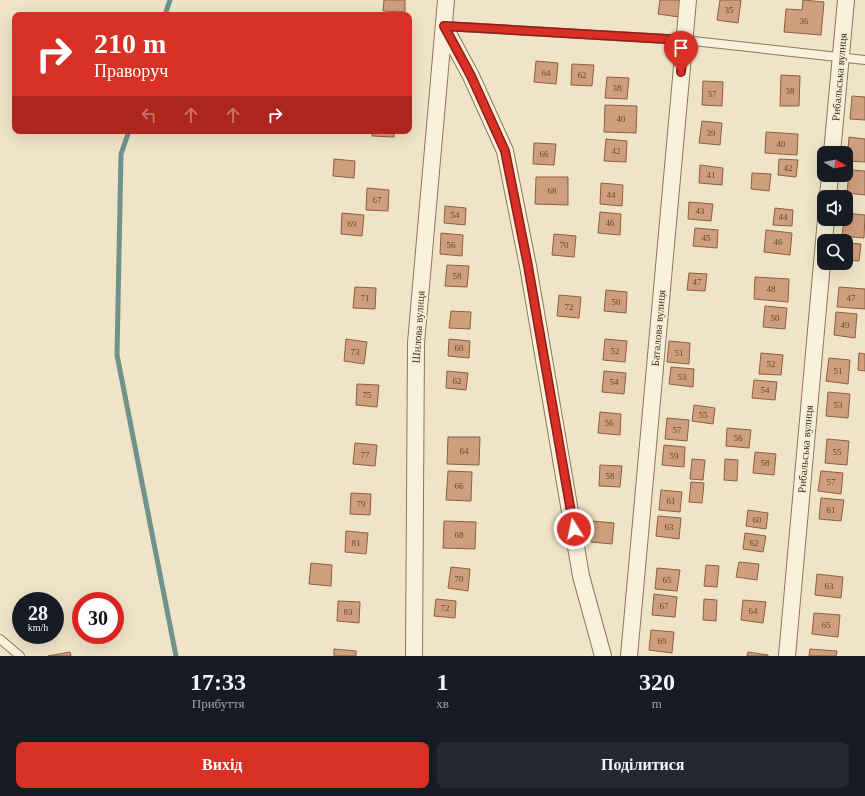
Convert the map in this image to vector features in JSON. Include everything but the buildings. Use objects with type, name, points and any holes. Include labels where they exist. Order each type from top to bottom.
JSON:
[{"type":"street","name":"Шилова вулиця","points":[[414,656],[416,343],[446,0]]},
{"type":"street","name":"Баталова вулиця","points":[[629,656],[688,0]]},
{"type":"street","name":"Рибальська вулиця","points":[[833,146],[846,0]]},
{"type":"street","points":[[444,26],[471,76],[505,151],[528,266],[582,576],[602,656]]},
{"type":"street","name":"Рибальська вулиця","points":[[787,656],[821,270]]},
{"type":"lane","points":[[444,26],[684,40],[841,56],[865,60]]},
{"type":"lane","points":[[0,639],[20,656]]},
{"type":"waterway","points":[[166,12],[170,0]]},
{"type":"waterway","points":[[128,134],[121,154],[117,355],[176,656]]},
{"type":"route","points":[[574,529],[528,266],[505,151],[471,76],[444,26],[684,40],[681,72]]}]
